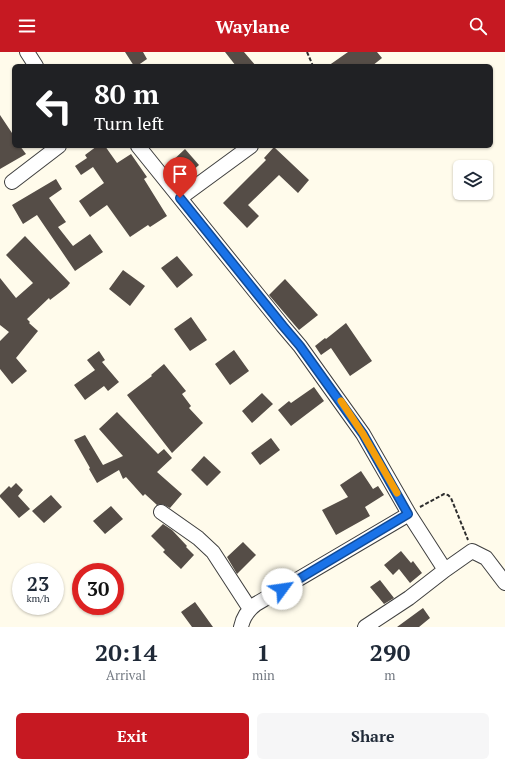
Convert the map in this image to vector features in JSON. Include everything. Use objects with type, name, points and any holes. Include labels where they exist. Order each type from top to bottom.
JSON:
[{"type":"street","points":[[27,52],[35,64]]},
{"type":"street","points":[[12,182],[56,148]]},
{"type":"street","points":[[140,148],[333,389],[363,434],[408,514],[445,570]]},
{"type":"street","points":[[180,198],[248,148]]},
{"type":"street","points":[[161,512],[206,544],[213,552],[250,609]]},
{"type":"street","points":[[241,627],[245,616],[256,604],[408,514]]},
{"type":"street","points":[[366,627],[409,598],[472,551],[486,558],[505,583]]},
{"type":"path","points":[[307,52],[312,64]]},
{"type":"path","points":[[408,514],[444,494],[448,495],[451,498],[472,551]]},
{"type":"building","points":[[125,52],[143,52],[147,59],[140,64],[133,64]]},
{"type":"building","points":[[225,52],[244,52],[254,64],[234,64]]},
{"type":"building","points":[[348,52],[377,52],[382,58],[374,64],[331,64]]},
{"type":"building","points":[[0,115],[12,133],[12,148],[22,148],[26,154],[0,169]]},
{"type":"building","points":[[94,148],[106,148],[117,163],[131,154],[147,177],[144,179],[167,216],[150,227],[148,225],[130,237],[107,205],[90,217],[79,201],[104,183],[93,167],[81,175],[75,166],[87,158],[85,155]]},
{"type":"building","points":[[273,148],[275,148],[309,180],[298,193],[279,175],[248,205],[259,216],[247,228],[223,203],[266,160],[264,158]]},
{"type":"building","points":[[185,149],[199,165],[183,179],[169,164]]},
{"type":"building","points":[[56,179],[62,189],[49,198],[66,222],[58,227],[73,246],[90,234],[103,252],[75,271],[37,215],[23,224],[12,205]]},
{"type":"building","points":[[25,236],[70,283],[50,300],[49,298],[27,319],[30,322],[29,323],[38,331],[16,358],[27,371],[12,384],[0,369],[0,341],[9,332],[0,325],[0,278],[16,298],[33,283],[6,255]]},
{"type":"building","points":[[177,256],[193,275],[177,288],[161,268]]},
{"type":"building","points":[[123,270],[145,286],[130,306],[109,289]]},
{"type":"building","points":[[285,279],[318,315],[299,330],[269,295]]},
{"type":"building","points":[[191,317],[207,340],[190,351],[174,329]]},
{"type":"building","points":[[346,323],[372,361],[350,376],[331,348],[321,355],[315,346]]},
{"type":"building","points":[[234,350],[249,371],[230,385],[215,364]]},
{"type":"building","points":[[99,351],[105,360],[102,362],[119,382],[108,391],[104,386],[85,400],[74,385],[95,370],[87,360]]},
{"type":"building","points":[[164,364],[186,391],[182,394],[191,406],[189,408],[203,423],[172,453],[127,395],[152,376],[151,375]]},
{"type":"building","points":[[314,387],[324,401],[291,426],[278,410],[289,401],[291,403]]},
{"type":"building","points":[[262,393],[273,404],[252,423],[242,411]]},
{"type":"building","points":[[117,412],[158,454],[164,449],[172,458],[157,472],[182,494],[170,508],[162,504],[157,505],[145,494],[143,496],[126,477],[123,479],[119,470],[97,483],[89,469],[90,468],[74,440],[85,435],[103,465],[123,456],[99,429]]},
{"type":"building","points":[[271,438],[280,450],[260,465],[251,453]]},
{"type":"building","points":[[204,456],[221,472],[207,486],[191,470]]},
{"type":"building","points":[[361,471],[373,489],[378,486],[384,495],[365,507],[370,516],[336,535],[322,510],[348,497],[340,485]]},
{"type":"building","points":[[16,483],[23,490],[18,496],[30,509],[19,518],[0,497],[0,495],[9,486],[11,488]]},
{"type":"building","points":[[51,495],[62,507],[44,523],[32,511]]},
{"type":"building","points":[[111,506],[123,519],[105,534],[93,521]]},
{"type":"building","points":[[163,524],[172,530],[194,555],[181,569],[163,552],[165,550],[151,536]]},
{"type":"building","points":[[243,542],[256,555],[237,574],[227,557]]},
{"type":"building","points":[[401,551],[411,563],[413,561],[422,573],[410,583],[399,569],[393,575],[384,565]]},
{"type":"building","points":[[380,580],[394,598],[384,604],[370,587]]},
{"type":"building","points":[[195,602],[213,627],[192,627],[181,612]]},
{"type":"building","points":[[423,608],[430,618],[419,627],[397,627]]},
{"type":"slow traffic","points":[[341,401],[363,434],[397,493]]},
{"type":"route","points":[[180,198],[333,389],[363,434],[408,514],[282,589]]}]
